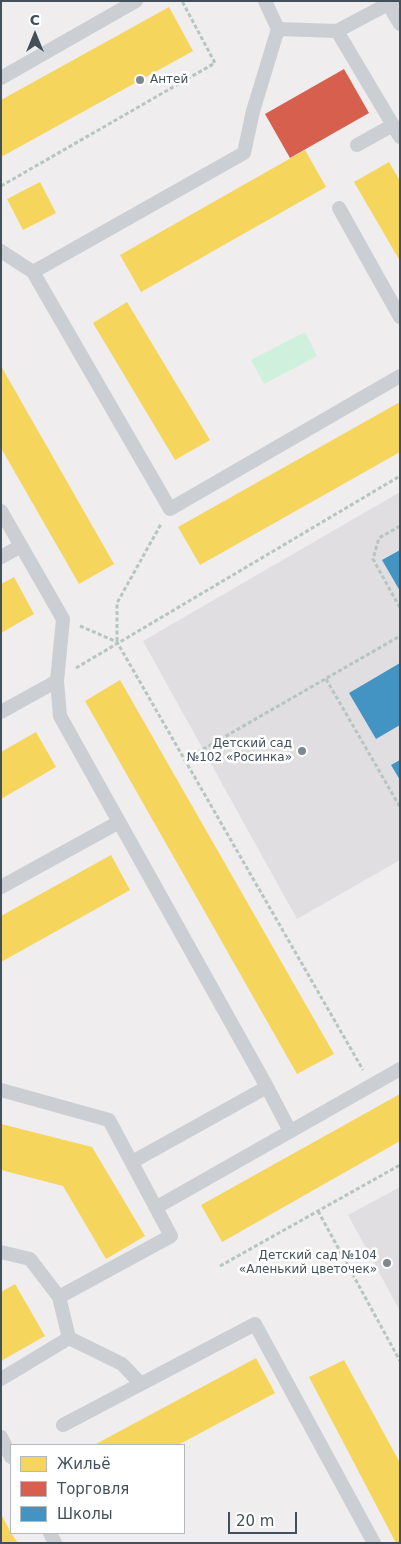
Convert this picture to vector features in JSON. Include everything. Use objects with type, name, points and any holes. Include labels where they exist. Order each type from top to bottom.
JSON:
[{"type":"lane","points":[[1,78],[136,1]]},
{"type":"lane","points":[[33,272],[244,153],[253,111],[278,29],[265,1]]},
{"type":"lane","points":[[278,29],[337,31],[390,2],[400,24]]},
{"type":"lane","points":[[337,31],[397,131],[357,145]]},
{"type":"lane","points":[[339,208],[400,317]]},
{"type":"lane","points":[[1,251],[33,272],[170,509],[400,376]]},
{"type":"lane","points":[[1,511],[63,619],[57,680],[60,716],[290,1131]]},
{"type":"lane","points":[[1,557],[21,546]]},
{"type":"lane","points":[[1,712],[57,680]]},
{"type":"lane","points":[[1,887],[119,822]]},
{"type":"lane","points":[[157,1207],[400,1069]]},
{"type":"lane","points":[[132,1162],[267,1087]]},
{"type":"lane","points":[[1,1090],[109,1120],[171,1236],[60,1297]]},
{"type":"lane","points":[[1,1252],[30,1259],[60,1297],[69,1338]]},
{"type":"lane","points":[[63,1425],[255,1324],[373,1542]]},
{"type":"lane","points":[[1,1379],[69,1338]]},
{"type":"lane","points":[[69,1338],[122,1364],[141,1384]]},
{"type":"lane","points":[[1,1437],[10,1455]]},
{"type":"path","points":[[1,186],[215,63],[182,1]]},
{"type":"path","points":[[57,680],[400,476]]},
{"type":"path","points":[[170,509],[117,603],[118,642],[371,1085]]},
{"type":"path","points":[[400,526],[379,538],[373,559],[400,608]]},
{"type":"path","points":[[63,619],[118,642]]},
{"type":"path","points":[[186,759],[400,636]]},
{"type":"path","points":[[326,679],[400,807]]},
{"type":"path","points":[[220,1266],[400,1165]]},
{"type":"path","points":[[318,1211],[400,1361]]},
{"type":"shaded area","name":"Детский сад №102 «Росинка»","points":[[400,492],[400,860],[297,919],[143,641]]},
{"type":"shaded area","name":"Детский сад №104 «Аленький цветочек»","points":[[400,1187],[400,1311],[348,1215]]},
{"type":"green space","points":[[305,332],[317,356],[264,384],[251,360]]},
{"type":"building: Жильё","points":[[169,7],[193,51],[1,157],[1,100]]},
{"type":"building: Жильё","points":[[305,150],[326,187],[141,292],[120,255]]},
{"type":"building: Жильё","points":[[389,162],[400,181],[400,261],[354,182]]},
{"type":"building: Жильё","points":[[40,182],[56,213],[23,230],[7,199]]},
{"type":"building: Жильё","points":[[127,302],[210,440],[175,460],[93,323]]},
{"type":"building: Жильё","points":[[1,366],[114,564],[79,584],[1,448]]},
{"type":"building: Жильё","points":[[400,402],[400,452],[200,565],[178,527]]},
{"type":"building: Жильё","points":[[14,577],[34,614],[1,633],[1,584]]},
{"type":"building: Жильё","points":[[120,680],[334,1054],[297,1074],[85,701]]},
{"type":"building: Жильё","points":[[36,732],[56,767],[1,799],[1,752]]},
{"type":"building: Жильё","points":[[111,855],[130,890],[1,962],[1,916]]},
{"type":"building: Жильё","points":[[400,1094],[400,1141],[222,1242],[201,1205]]},
{"type":"building: Жильё","points":[[1,1124],[92,1147],[145,1236],[106,1259],[63,1186],[1,1170]]},
{"type":"building: Жильё","points":[[15,1284],[45,1336],[1,1361],[1,1292]]},
{"type":"building: Жильё","points":[[256,1358],[275,1393],[180,1444],[96,1444]]},
{"type":"building: Жильё","points":[[344,1360],[400,1463],[400,1543],[396,1543],[309,1377]]},
{"type":"building: Жильё","points":[[1,1514],[10,1534],[18,1543],[1,1543]]},
{"type":"building: Торговля","points":[[344,69],[369,113],[290,158],[265,114]]},
{"type":"building: Школы","points":[[400,550],[400,591],[382,560]]},
{"type":"building: Школы","points":[[400,663],[400,725],[376,739],[349,693]]},
{"type":"building: Школы","points":[[400,760],[400,780],[391,765]]},
{"type":"place","name":"Антей","points":[[140,80]]},
{"type":"place","name":"Детский сад №102 «Росинка»","points":[[302,751]]},
{"type":"place","name":"Детский сад №104 «Аленький цветочек»","points":[[387,1263]]}]
